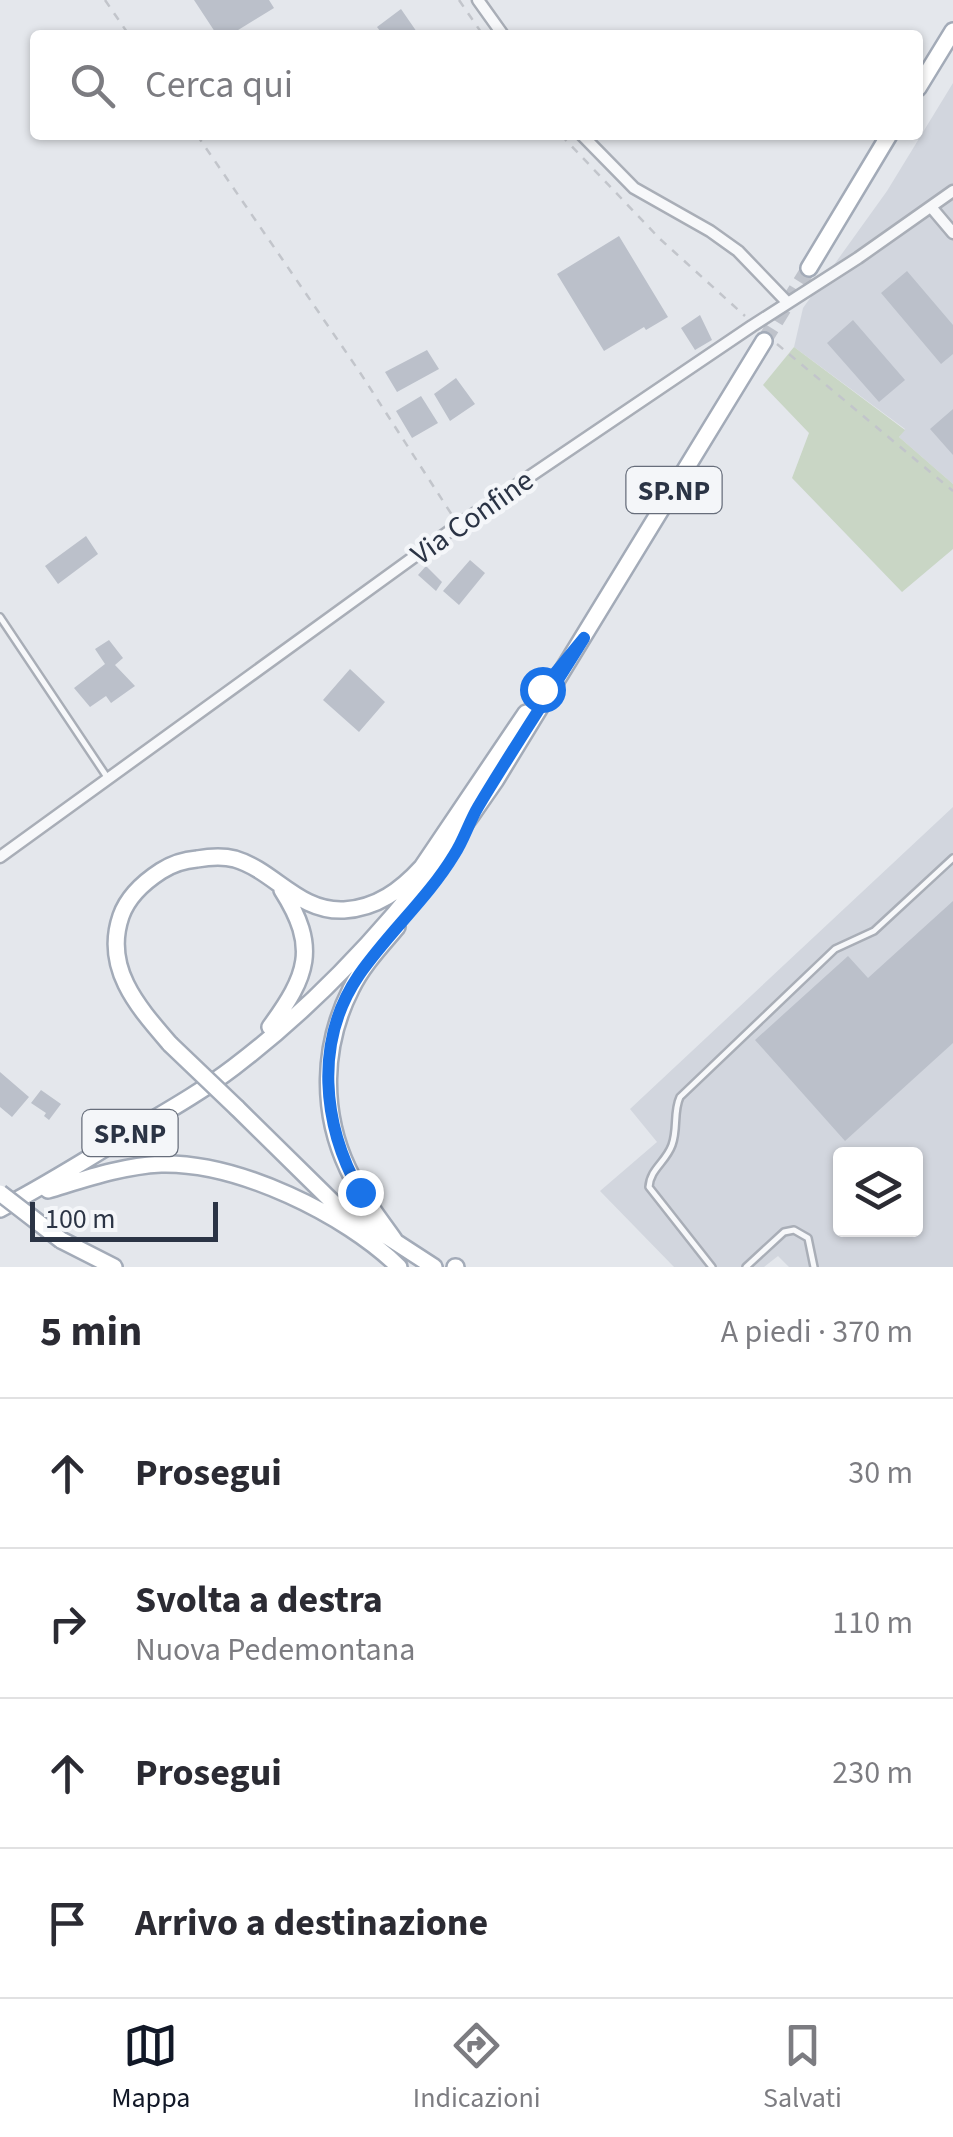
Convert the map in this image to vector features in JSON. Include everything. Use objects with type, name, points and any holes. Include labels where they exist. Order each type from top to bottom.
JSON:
[{"type":"main road","points":[[923,80],[953,31]]},
{"type":"main road","points":[[808,268],[886,140]]},
{"type":"main road","name":"SP.NP","points":[[0,1209],[235,1066],[313,998],[392,920],[476,810],[770,342]]},
{"type":"main road","points":[[389,1246],[326,1195],[138,1008],[118,970],[116,942],[122,913],[141,885],[166,867],[212,857],[235,859],[313,906],[342,910],[366,907],[404,887],[478,788],[542,689],[584,638]]},
{"type":"main road","points":[[399,1267],[337,1142],[329,1109],[330,1046],[350,989],[443,872],[476,810]]},
{"type":"main road","points":[[235,1066],[284,1007],[304,970],[299,916],[280,887]]},
{"type":"main road","points":[[24,1196],[125,1168],[163,1164],[206,1168],[248,1180],[434,1267]]},
{"type":"main road","points":[[0,1193],[61,1240],[114,1267]]},
{"type":"street","points":[[478,0],[499,30]]},
{"type":"street","points":[[587,140],[634,188],[738,250],[788,303]]},
{"type":"street","name":"Via Confine","points":[[0,857],[458,525],[953,190]]},
{"type":"street","points":[[931,207],[953,233]]},
{"type":"lane","points":[[0,617],[107,777]]},
{"type":"lane","points":[[712,1267],[649,1187],[652,1172],[671,1149],[680,1096],[836,949],[874,931],[953,858]]},
{"type":"lane","points":[[746,1267],[784,1232],[794,1230],[808,1238],[814,1267]]},
{"type":"path","points":[[104,0],[125,30]]},
{"type":"path","points":[[458,0],[479,30]]},
{"type":"path","points":[[200,140],[359,370],[458,525]]},
{"type":"path","points":[[565,140],[660,239],[745,315]]},
{"type":"path","points":[[770,342],[953,492]]},
{"type":"shaded area","points":[[953,83],[953,484],[899,437],[905,429],[794,347],[803,308],[887,191],[918,140],[923,140],[923,132]]},
{"type":"shaded area","points":[[953,807],[953,1267],[789,1267],[778,1256],[764,1267],[674,1267],[600,1191],[657,1142],[630,1109]]},
{"type":"green space","points":[[794,347],[905,430],[899,437],[953,484],[953,549],[902,592],[792,478],[809,433],[763,385]]},
{"type":"building","points":[[194,0],[269,0],[274,8],[238,30],[214,30]]},
{"type":"building","points":[[401,9],[416,30],[379,30],[377,27]]},
{"type":"building","points":[[619,236],[668,317],[604,351],[557,274]]},
{"type":"building","points":[[907,271],[953,325],[953,354],[941,364],[881,293]]},
{"type":"building","points":[[700,315],[712,340],[695,350],[681,328]]},
{"type":"building","points":[[853,320],[905,380],[879,402],[827,343]]},
{"type":"building","points":[[427,350],[439,369],[397,392],[385,372]]},
{"type":"building","points":[[456,378],[475,404],[450,421],[434,394]]},
{"type":"building","points":[[421,396],[438,423],[412,438],[396,411]]},
{"type":"building","points":[[953,409],[953,455],[930,429]]},
{"type":"building","points":[[86,536],[98,554],[58,584],[45,566]]},
{"type":"building","points":[[470,560],[485,573],[459,605],[443,591]]},
{"type":"building","points":[[426,566],[442,582],[436,591],[418,575]]},
{"type":"building","points":[[109,640],[123,658],[115,665],[135,686],[111,703],[106,696],[90,707],[74,688],[105,664],[95,649]]},
{"type":"building","points":[[350,669],[385,702],[359,732],[323,700]]},
{"type":"building","points":[[953,901],[953,1043],[845,1141],[755,1040],[848,956],[868,978]]},
{"type":"building","points":[[0,1072],[29,1097],[12,1117],[0,1107]]},
{"type":"building","points":[[41,1090],[61,1104],[49,1120],[44,1116],[46,1113],[31,1103]]},
{"type":"tunnel","points":[[764,341],[809,268]]},
{"type":"route","points":[[360,1192],[337,1142],[329,1109],[330,1046],[340,1016],[360,974],[454,856],[476,810],[584,638],[542,689]]}]
